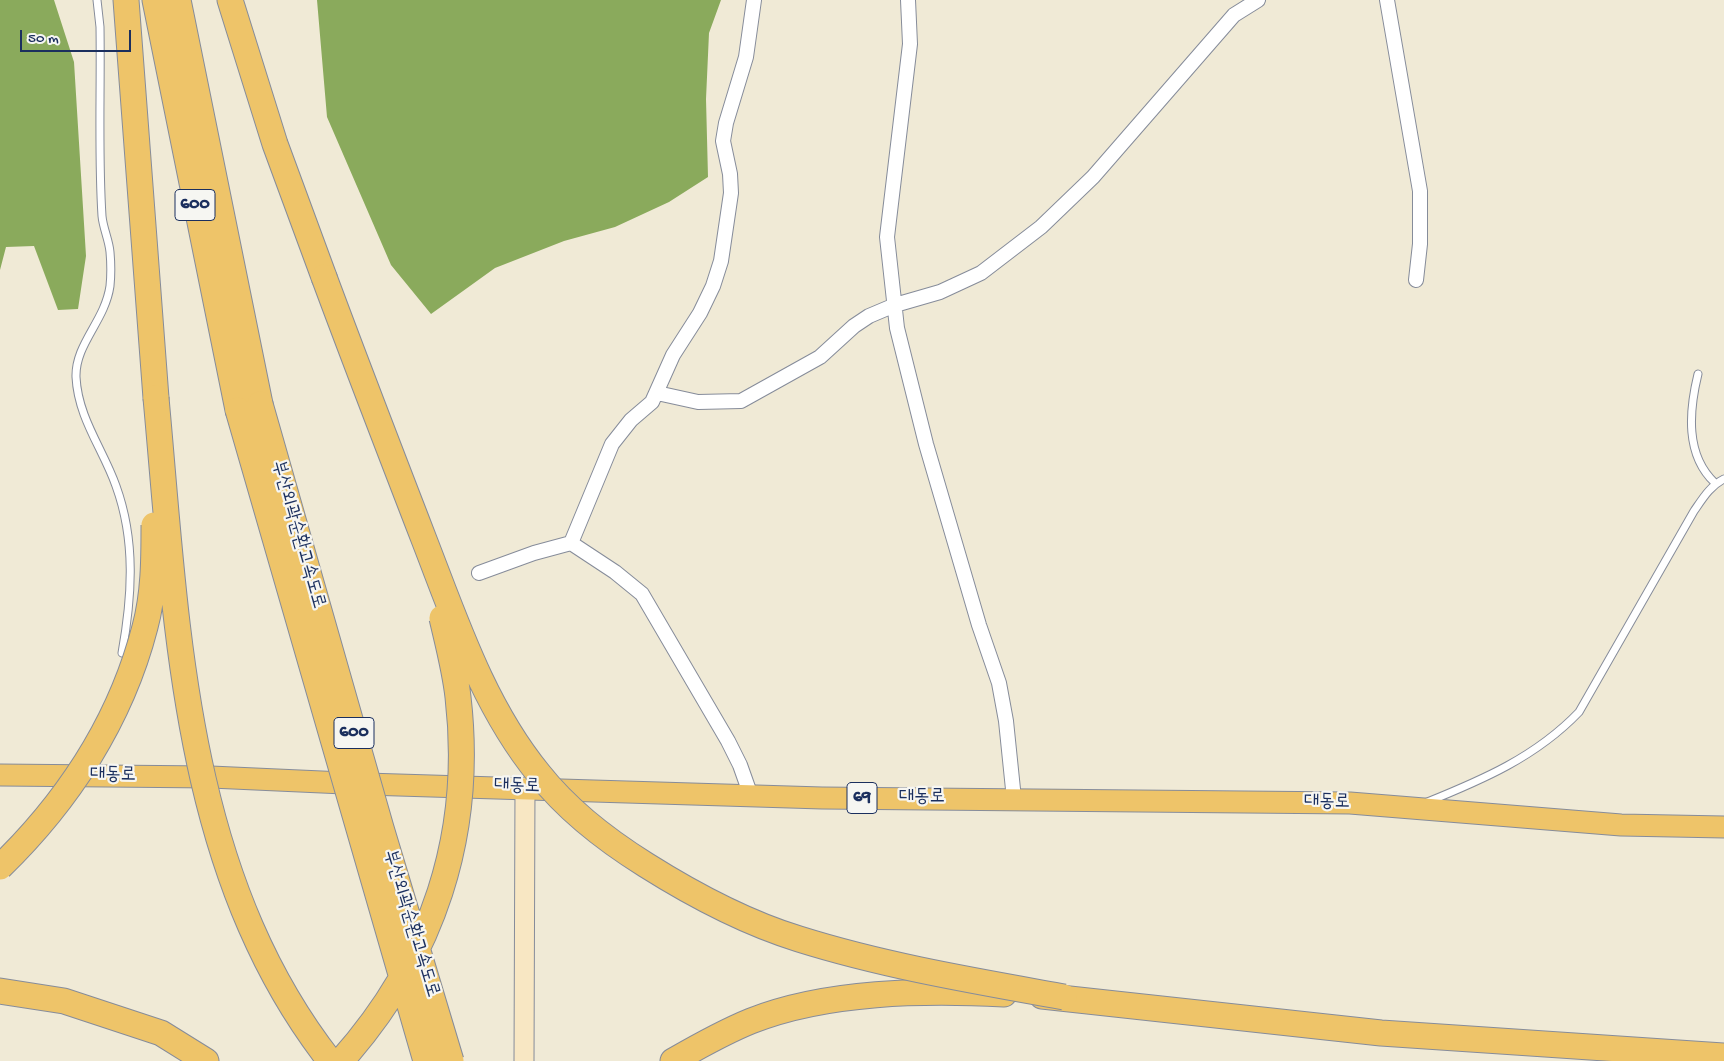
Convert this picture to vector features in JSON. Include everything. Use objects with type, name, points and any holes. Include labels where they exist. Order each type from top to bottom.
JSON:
[{"type":"highway","points":[[126,0],[144,224],[152,358],[177,614],[193,739],[211,813],[229,870],[257,938],[277,979],[306,1030],[330,1061]]},
{"type":"highway","name":"부산외곽순환고속도로","points":[[155,0],[249,407],[426,1061]]},
{"type":"highway","name":"부산외곽순환고속도로","points":[[178,0],[249,407],[378,819],[451,1061]]},
{"type":"highway","points":[[230,0],[275,144],[354,358],[463,640],[500,720],[539,775],[582,820],[674,883],[731,911],[796,938],[868,958],[965,980],[1064,997],[1382,1033],[1724,1056]]},
{"type":"highway","points":[[341,1061],[359,1041],[395,990],[430,925],[446,874],[456,830],[461,768],[458,697],[435,589],[354,358]]},
{"type":"highway","points":[[0,867],[61,801],[94,750],[126,689],[145,626],[153,576],[156,398]]},
{"type":"highway","points":[[0,991],[64,1001],[161,1033],[206,1061]]},
{"type":"highway","points":[[673,1061],[713,1038],[752,1020],[788,1010],[848,998],[913,993],[1064,997]]},
{"type":"main road","name":"대동로","points":[[0,775],[211,777],[751,796],[1350,803],[1621,825],[1724,828]]},
{"type":"street","points":[[571,544],[612,444],[632,420],[652,402],[673,355],[700,313],[713,286],[721,261],[730,193],[730,174],[723,142],[726,123],[746,57],[754,0]]},
{"type":"street","points":[[908,0],[910,44],[887,237],[899,337],[926,444],[979,625],[999,683],[1006,721],[1014,799]]},
{"type":"street","points":[[657,394],[698,402],[741,401],[820,357],[854,326],[869,316],[895,305],[940,292],[981,274],[1041,227],[1093,177],[1234,15],[1258,0]]},
{"type":"street","points":[[1387,0],[1420,192],[1420,244],[1416,280]]},
{"type":"street","points":[[479,573],[534,553],[571,544],[615,572],[642,594],[728,741],[740,765],[751,796]]},
{"type":"street","points":[[524,1061],[525,787]]},
{"type":"lane","points":[[97,0],[100,27],[102,217],[110,253],[110,286],[103,312],[78,354],[76,377],[86,424],[116,485],[128,538],[132,573],[130,607],[122,653]]},
{"type":"lane","points":[[1698,374],[1692,398],[1692,435],[1701,465],[1715,483]]},
{"type":"lane","points":[[1412,808],[1476,782],[1531,754],[1555,735],[1579,712],[1694,511],[1715,483],[1724,479]]},
{"type":"green space","points":[[0,0],[54,0],[74,62],[86,256],[78,309],[58,310],[34,246],[6,247],[0,270]]},
{"type":"green space","points":[[317,0],[721,0],[709,33],[706,99],[708,177],[669,202],[615,227],[564,241],[495,268],[431,314],[391,265],[327,117]]}]
